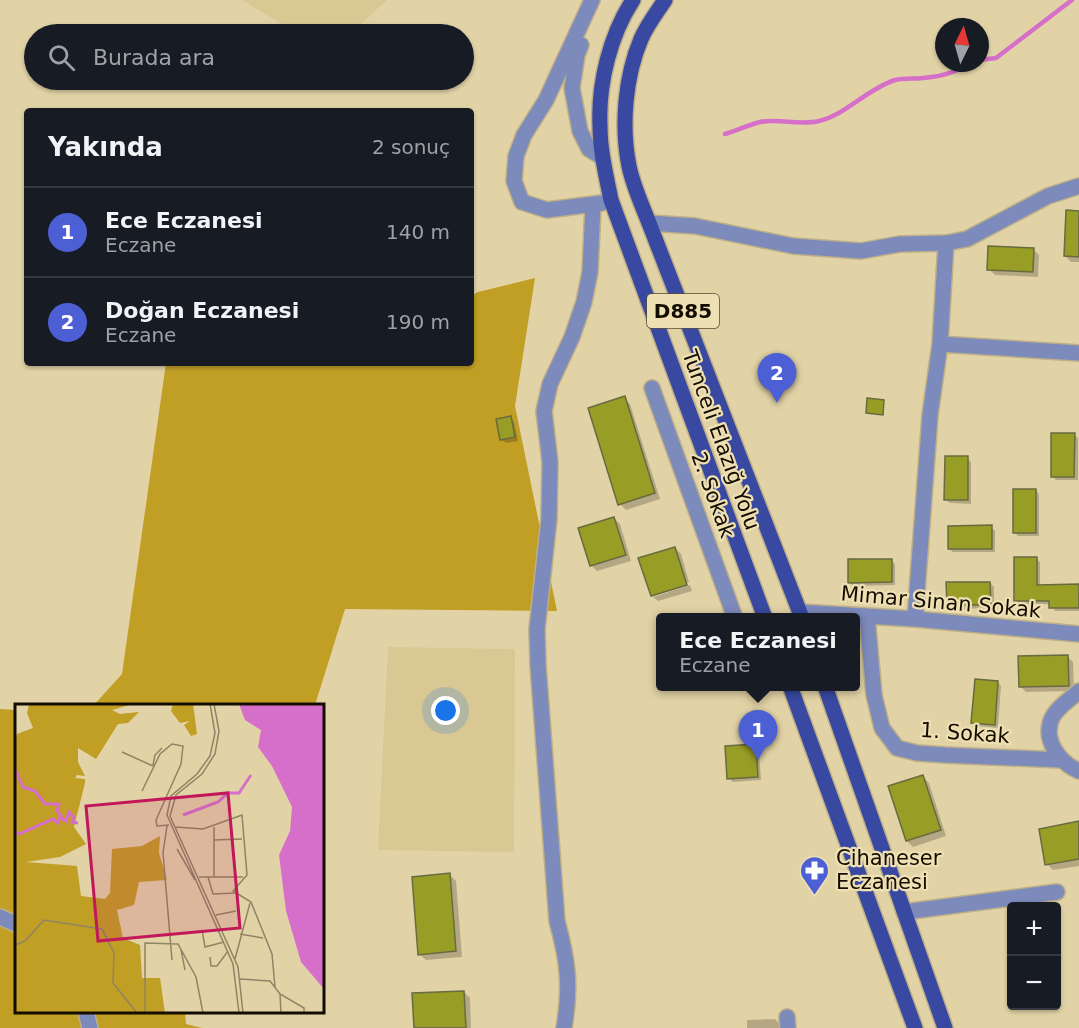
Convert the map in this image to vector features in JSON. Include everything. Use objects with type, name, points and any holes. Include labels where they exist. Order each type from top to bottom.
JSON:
[{"type":"main road","name":"Tunceli Elazığ Yolu","points":[[633,0],[617,30],[607,62],[601,93],[602,157],[611,200],[763,613]]},
{"type":"main road","name":"Tunceli Elazığ Yolu","points":[[665,0],[641,39],[632,70],[625,132],[629,167],[800,613]]},
{"type":"main road","points":[[791,691],[915,1028]]},
{"type":"main road","points":[[826,691],[945,1028]]},
{"type":"street","points":[[592,0],[546,100],[524,135],[516,156],[514,181],[522,202],[547,210],[593,205],[611,200]]},
{"type":"street","points":[[602,0],[577,56],[572,88],[580,131],[589,149],[602,157]]},
{"type":"street","points":[[649,223],[694,226],[793,246],[861,251],[900,244],[946,243],[967,239],[1047,196],[1079,186]]},
{"type":"street","points":[[564,1028],[569,976],[557,921],[538,666],[537,629],[549,507],[550,462],[544,411],[550,384],[572,337],[584,302],[590,272],[593,205]]},
{"type":"street","points":[[915,619],[930,415],[940,344],[946,243]]},
{"type":"street","points":[[940,344],[1079,353]]},
{"type":"street","name":"2. Sokak","points":[[651,388],[733,613]]},
{"type":"street","name":"Mimar Sinan Sokak","points":[[860,616],[1079,634]]},
{"type":"street","name":"1. Sokak","points":[[867,616],[874,695],[882,728],[897,748],[917,753],[1061,760]]},
{"type":"street","points":[[1079,691],[1052,717],[1051,739],[1053,748],[1061,760],[1079,771]]},
{"type":"street","points":[[904,912],[1057,892]]},
{"type":"street","points":[[0,917],[15,924]]},
{"type":"street","points":[[86,1013],[90,1028]]},
{"type":"shaded area","points":[[242,0],[387,0],[361,24],[282,24]]},
{"type":"shaded area","points":[[535,278],[515,406],[557,611],[345,609],[315,704],[95,704],[122,674],[166,366],[474,366],[474,294]]},
{"type":"shaded area","points":[[388,647],[515,649],[514,852],[378,850]]},
{"type":"shaded area","points":[[0,709],[15,710],[15,1013],[185,1013],[186,1024],[202,1028],[0,1028]]},
{"type":"building","points":[[1066,210],[1079,211],[1079,257],[1064,256]]},
{"type":"building","points":[[988,246],[1034,248],[1033,272],[987,270]]},
{"type":"building","points":[[625,396],[655,493],[618,505],[588,408]]},
{"type":"building","points":[[867,398],[884,400],[883,415],[866,413]]},
{"type":"building","points":[[511,416],[515,437],[500,440],[496,419]]},
{"type":"building","points":[[1051,433],[1075,433],[1074,477],[1051,477]]},
{"type":"building","points":[[945,456],[968,456],[968,500],[944,500]]},
{"type":"building","points":[[1013,489],[1036,489],[1036,533],[1013,533]]},
{"type":"building","points":[[614,517],[626,555],[590,566],[578,528]]},
{"type":"building","points":[[992,525],[992,549],[948,549],[948,526]]},
{"type":"building","points":[[675,547],[687,585],[651,596],[638,558]]},
{"type":"building","points":[[1014,557],[1037,557],[1037,585],[1079,584],[1079,608],[1049,608],[1049,601],[1014,601]]},
{"type":"building","points":[[848,559],[892,559],[892,582],[848,583]]},
{"type":"building","points":[[946,582],[990,582],[991,605],[947,605]]},
{"type":"building","points":[[1068,655],[1069,686],[1019,687],[1018,656]]},
{"type":"building","points":[[975,679],[998,681],[995,725],[971,723]]},
{"type":"building","points":[[756,744],[758,777],[727,779],[725,746]]},
{"type":"building","points":[[923,775],[941,830],[906,841],[888,786]]},
{"type":"building","points":[[1079,821],[1079,859],[1045,865],[1039,829]]},
{"type":"building","points":[[450,873],[456,951],[418,955],[412,877]]},
{"type":"building","points":[[464,991],[466,1028],[414,1028],[412,993]]},
{"type":"waterway","points":[[989,59],[996,58],[1072,0]]},
{"type":"waterway","points":[[725,134],[760,122],[819,121],[839,113],[875,89],[895,80],[929,77],[950,72]]},
{"type":"place","name":"Doğan Eczanesi","points":[[777,403]]},
{"type":"place","name":"Ece Eczanesi","points":[[758,760]]},
{"type":"place","name":"Cihaneser Eczanesi","points":[[815,896]]}]
